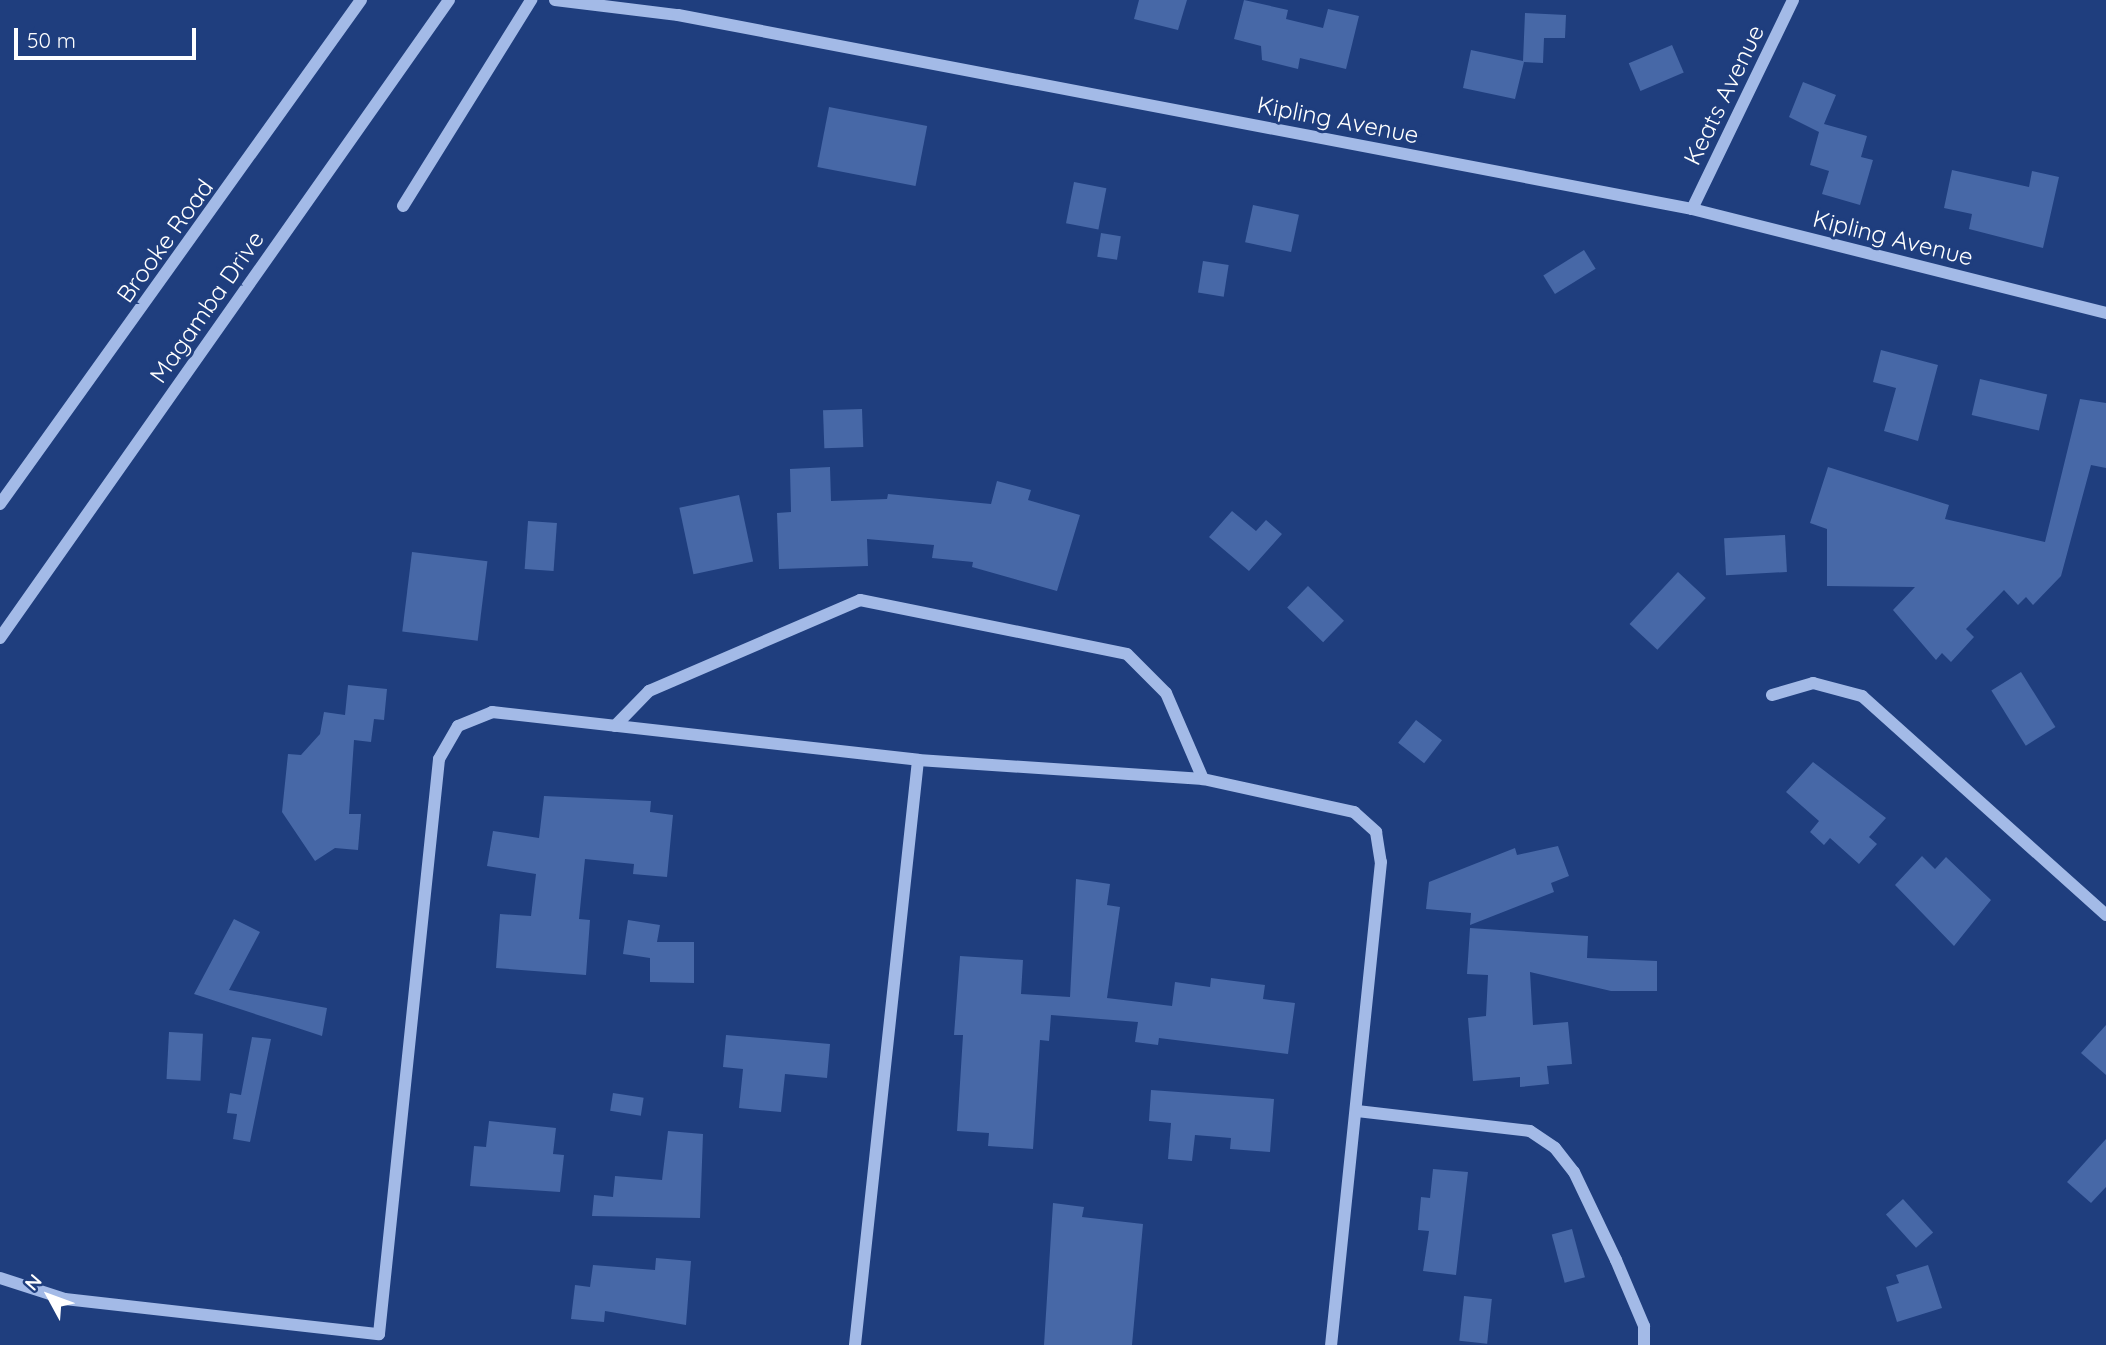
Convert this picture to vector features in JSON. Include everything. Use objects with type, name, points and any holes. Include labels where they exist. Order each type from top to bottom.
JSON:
[{"type":"street","name":"Brooke Road","points":[[0,504],[361,0]]},
{"type":"street","name":"Magamba Drive","points":[[2,632],[449,0]]},
{"type":"street","points":[[403,206],[531,0]]},
{"type":"street","name":"Kipling Avenue","points":[[555,0],[678,15],[1692,209],[2106,313]]},
{"type":"street","name":"Keats Avenue","points":[[1692,209],[1793,0]]},
{"type":"street","points":[[615,726],[649,691],[860,600],[1127,654],[1166,694],[1203,779]]},
{"type":"street","points":[[1772,695],[1813,682],[1862,696],[2106,915]]},
{"type":"street","points":[[0,1278],[65,1299],[379,1339],[439,759],[458,726],[492,712],[918,760],[1203,779],[1354,812],[1376,832],[1381,862],[1331,1345]]},
{"type":"street","points":[[855,1345],[918,760]]},
{"type":"street","points":[[1357,1111],[1530,1130],[1555,1148],[1574,1172],[1616,1260],[1644,1326],[1644,1345]]},
{"type":"building","points":[[1139,0],[1187,0],[1178,30],[1134,19]]},
{"type":"building","points":[[1244,0],[1288,10],[1286,19],[1323,28],[1328,9],[1359,16],[1346,69],[1300,58],[1298,69],[1262,60],[1261,46],[1234,39]]},
{"type":"building","points":[[1525,13],[1566,15],[1565,38],[1544,38],[1543,63],[1524,62],[1515,99],[1463,88],[1471,50],[1523,61]]},
{"type":"building","points":[[1672,45],[1684,73],[1640,91],[1629,63]]},
{"type":"building","points":[[1803,82],[1836,95],[1824,124],[1867,136],[1861,157],[1873,160],[1860,205],[1822,194],[1829,171],[1810,165],[1819,132],[1789,117]]},
{"type":"building","points":[[829,107],[927,126],[916,186],[817,167]]},
{"type":"building","points":[[1952,170],[2029,187],[2032,171],[2059,177],[2043,248],[1969,229],[1972,214],[1944,208]]},
{"type":"building","points":[[1074,182],[1106,188],[1098,230],[1066,223]]},
{"type":"building","points":[[1253,205],[1299,215],[1291,252],[1245,242]]},
{"type":"building","points":[[1101,233],[1121,236],[1117,260],[1097,257]]},
{"type":"building","points":[[1584,250],[1596,269],[1555,294],[1543,275]]},
{"type":"building","points":[[1203,261],[1229,265],[1224,297],[1198,293]]},
{"type":"building","points":[[1881,350],[1938,365],[1918,441],[1884,431],[1896,388],[1873,382]]},
{"type":"building","points":[[1980,379],[2047,395],[2039,431],[1972,415]]},
{"type":"building","points":[[2080,399],[2106,403],[2106,468],[2091,465],[2061,576],[2033,605],[2026,597],[2018,605],[2004,590],[1966,629],[1974,637],[1951,662],[1942,653],[1936,660],[1893,610],[1915,587],[1827,586],[1827,529],[1810,523],[1828,467],[1949,505],[1945,519],[2045,542]]},
{"type":"building","points":[[862,409],[863,447],[824,448],[823,410]]},
{"type":"building","points":[[830,467],[831,501],[887,499],[888,494],[991,504],[997,481],[1031,490],[1028,500],[1080,515],[1057,591],[972,567],[973,562],[932,558],[934,545],[867,539],[868,566],[779,569],[777,513],[791,512],[790,469]]},
{"type":"building","points":[[739,495],[753,562],[693,574],[679,508]]},
{"type":"building","points":[[1232,511],[1256,531],[1266,520],[1282,534],[1249,571],[1209,537]]},
{"type":"building","points":[[528,521],[557,523],[554,571],[525,569]]},
{"type":"building","points":[[1785,535],[1787,572],[1726,575],[1724,538]]},
{"type":"building","points":[[412,552],[487,561],[478,641],[402,631]]},
{"type":"building","points":[[1678,572],[1706,598],[1657,650],[1630,624]]},
{"type":"building","points":[[1308,586],[1344,621],[1323,642],[1287,608]]},
{"type":"building","points":[[2021,672],[2055,727],[2026,746],[1991,691]]},
{"type":"building","points":[[348,685],[387,689],[384,720],[374,719],[371,742],[354,740],[349,814],[361,814],[358,850],[335,848],[315,861],[282,812],[288,754],[301,755],[320,734],[324,712],[345,715]]},
{"type":"building","points":[[1416,720],[1442,740],[1424,763],[1398,743]]},
{"type":"building","points":[[1813,762],[1886,818],[1869,837],[1877,844],[1859,864],[1830,838],[1824,845],[1810,832],[1819,821],[1786,792]]},
{"type":"building","points":[[544,796],[651,801],[650,812],[673,815],[667,877],[633,874],[634,864],[585,859],[579,919],[590,920],[586,975],[496,968],[500,914],[531,916],[536,874],[487,866],[493,831],[539,838]]},
{"type":"building","points":[[1558,846],[1569,876],[1551,883],[1554,892],[1470,925],[1471,913],[1426,909],[1429,882],[1515,848],[1517,855]]},
{"type":"building","points":[[1922,856],[1935,869],[1946,857],[1991,900],[1954,946],[1895,885]]},
{"type":"building","points":[[1076,879],[1110,884],[1107,905],[1120,907],[1107,998],[1172,1006],[1175,982],[1210,987],[1211,978],[1265,985],[1263,999],[1295,1003],[1288,1054],[1159,1038],[1158,1045],[1135,1042],[1138,1022],[1051,1015],[1049,1041],[1040,1040],[1033,1149],[988,1146],[989,1133],[957,1131],[963,1035],[954,1035],[960,956],[1023,960],[1021,994],[1070,997]]},
{"type":"building","points":[[234,919],[260,932],[229,990],[327,1008],[322,1036],[194,994]]},
{"type":"building","points":[[628,920],[660,925],[657,942],[694,942],[694,983],[650,982],[650,958],[623,954]]},
{"type":"building","points":[[1470,928],[1588,936],[1587,958],[1657,961],[1657,991],[1611,991],[1530,972],[1533,1025],[1568,1022],[1572,1064],[1547,1066],[1549,1084],[1520,1087],[1520,1077],[1473,1081],[1468,1018],[1486,1016],[1488,975],[1467,974]]},
{"type":"building","points":[[2106,1025],[2106,1075],[2081,1053]]},
{"type":"building","points":[[169,1032],[203,1034],[200,1081],[167,1079]]},
{"type":"building","points":[[726,1035],[830,1044],[827,1078],[785,1074],[781,1112],[739,1108],[743,1069],[723,1067]]},
{"type":"building","points":[[252,1037],[271,1039],[250,1142],[233,1139],[237,1114],[227,1113],[230,1093],[241,1095]]},
{"type":"building","points":[[1151,1090],[1274,1099],[1270,1152],[1230,1149],[1231,1138],[1195,1135],[1192,1161],[1168,1159],[1171,1123],[1149,1121]]},
{"type":"building","points":[[613,1093],[644,1098],[641,1116],[610,1111]]},
{"type":"building","points":[[489,1121],[556,1128],[553,1154],[564,1155],[560,1192],[470,1186],[474,1146],[486,1147]]},
{"type":"building","points":[[668,1131],[703,1134],[700,1218],[592,1216],[594,1195],[613,1197],[615,1176],[662,1180]]},
{"type":"building","points":[[2106,1139],[2106,1187],[2091,1203],[2067,1182]]},
{"type":"building","points":[[1433,1169],[1468,1172],[1456,1275],[1423,1271],[1429,1231],[1418,1230],[1421,1197],[1430,1198]]},
{"type":"building","points":[[1903,1199],[1933,1232],[1916,1248],[1886,1214]]},
{"type":"building","points":[[1053,1203],[1084,1207],[1082,1217],[1143,1224],[1132,1345],[1044,1345]]},
{"type":"building","points":[[1572,1229],[1585,1277],[1565,1283],[1552,1234]]},
{"type":"building","points":[[656,1258],[691,1261],[686,1325],[605,1311],[604,1322],[571,1319],[575,1285],[590,1287],[593,1265],[655,1270]]},
{"type":"building","points":[[1928,1265],[1942,1308],[1897,1322],[1886,1287],[1899,1283],[1896,1275]]},
{"type":"building","points":[[1464,1296],[1492,1299],[1487,1344],[1459,1341]]}]
